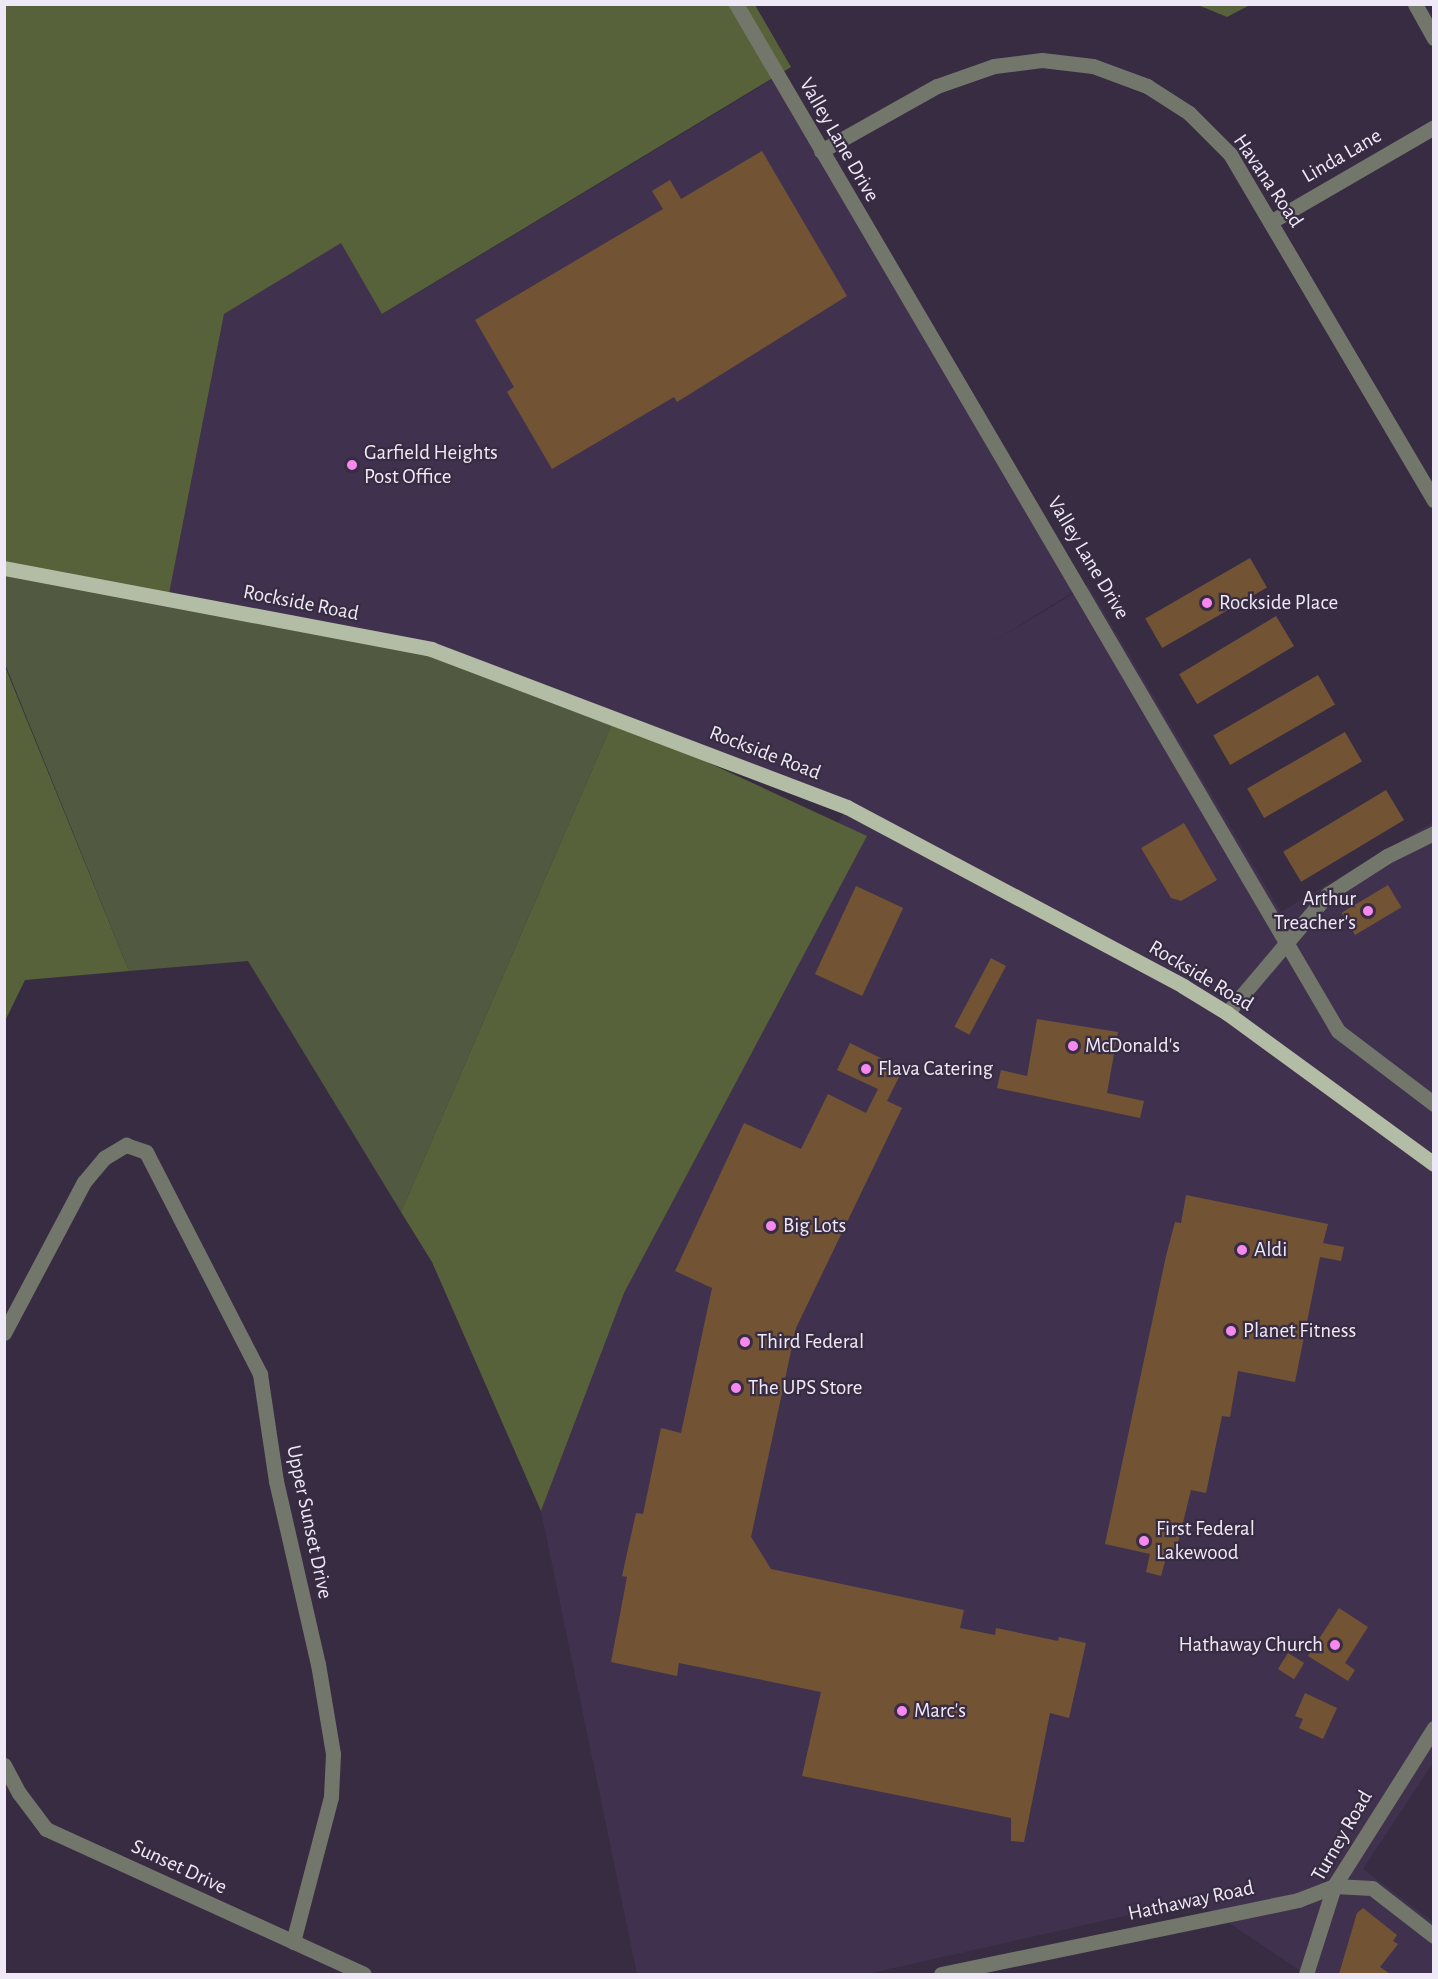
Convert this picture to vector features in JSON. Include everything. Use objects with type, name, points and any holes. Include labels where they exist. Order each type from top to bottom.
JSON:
[{"type":"main road","name":"Rockside Road","points":[[4,568],[431,649],[847,807],[1184,986],[1227,1013],[1434,1164]]},
{"type":"street","name":"Valley Lane Drive","points":[[736,4],[1342,1036],[1434,1104]]},
{"type":"street","points":[[1415,4],[1434,38]]},
{"type":"street","name":"Havana Road","points":[[821,151],[937,87],[994,66],[1042,60],[1093,66],[1147,86],[1189,113],[1230,154],[1272,220],[1434,500]]},
{"type":"street","name":"Linda Lane","points":[[1272,220],[1434,127]]},
{"type":"street","points":[[1227,1013],[1328,894],[1386,856],[1434,833]]},
{"type":"street","name":"Upper Sunset Drive","points":[[4,1333],[84,1182],[104,1158],[126,1144],[146,1152],[250,1349],[263,1389],[276,1480],[318,1664],[333,1754],[331,1797],[293,1942]]},
{"type":"street","name":"Turney Road","points":[[1306,1974],[1334,1886],[1434,1728]]},
{"type":"street","name":"Sunset Drive","points":[[4,1765],[46,1828],[364,1974]]},
{"type":"street","name":"Hathaway Road","points":[[941,1974],[1298,1900],[1334,1886],[1372,1888],[1434,1935]]},
{"type":"shaded area","points":[[778,76],[1081,587],[983,648],[1088,585],[1281,912],[1433,822],[1433,1763],[1363,1869],[1433,1922],[1433,1974],[1305,1974],[1195,1900],[867,1974],[637,1974],[541,1511],[624,1293],[867,836],[838,824],[846,807],[431,649],[168,599],[224,314],[341,242],[383,314]]},
{"type":"green space","points":[[4,5],[755,5],[791,67],[382,314],[341,243],[224,314],[168,599],[5,568]]},
{"type":"green space","points":[[1198,5],[1250,5],[1227,17]]},
{"type":"green space","points":[[4,568],[431,649],[614,719],[401,1212],[248,961],[129,971],[5,664]]},
{"type":"green space","points":[[4,664],[129,971],[25,980],[5,1021]]},
{"type":"green space","points":[[614,719],[867,836],[624,1293],[541,1511],[432,1262],[401,1212]]},
{"type":"building","points":[[762,151],[847,296],[677,402],[674,397],[552,469],[507,392],[514,387],[475,320],[663,209],[652,191],[670,180],[681,199]]},
{"type":"building","name":"Rockside Place","points":[[1250,558],[1267,587],[1162,648],[1145,618]]},
{"type":"building","name":"Rockside Place","points":[[1276,616],[1294,646],[1197,704],[1179,674]]},
{"type":"building","name":"Rockside Place","points":[[1318,675],[1335,704],[1230,765],[1213,736]]},
{"type":"building","points":[[1345,732],[1362,761],[1264,818],[1247,789]]},
{"type":"building","points":[[1386,790],[1404,820],[1301,882],[1283,852]]},
{"type":"building","points":[[1184,823],[1217,880],[1181,901],[1171,898],[1141,848]]},
{"type":"building","points":[[1388,885],[1401,907],[1355,935],[1342,913]]},
{"type":"building","points":[[856,886],[903,908],[862,996],[815,974]]},
{"type":"building","points":[[991,958],[1006,966],[969,1035],[954,1027]]},
{"type":"building","points":[[1037,1019],[1118,1032],[1107,1093],[1144,1101],[1140,1118],[997,1088],[1001,1070],[1027,1076]]},
{"type":"building","points":[[850,1043],[903,1069],[887,1101],[902,1108],[796,1328],[751,1537],[771,1569],[964,1610],[960,1628],[995,1635],[996,1628],[1058,1641],[1059,1637],[1086,1643],[1069,1718],[1050,1713],[1024,1842],[1011,1841],[1011,1818],[802,1776],[821,1692],[679,1663],[677,1676],[611,1662],[627,1577],[622,1576],[636,1513],[643,1514],[661,1428],[681,1433],[712,1288],[675,1271],[744,1123],[801,1149],[828,1094],[866,1113],[878,1089],[837,1070]]},
{"type":"building","points":[[1186,1195],[1328,1224],[1323,1243],[1344,1247],[1341,1261],[1320,1257],[1295,1382],[1238,1371],[1230,1417],[1222,1416],[1206,1493],[1191,1490],[1174,1559],[1166,1558],[1161,1576],[1146,1572],[1150,1554],[1105,1544],[1166,1256],[1175,1222],[1181,1223]]},
{"type":"building","name":"Hathaway Church","points":[[1339,1608],[1368,1627],[1345,1663],[1355,1670],[1348,1681],[1308,1656]]},
{"type":"building","points":[[1288,1653],[1304,1663],[1294,1679],[1278,1669]]},
{"type":"building","points":[[1305,1693],[1337,1708],[1323,1739],[1299,1728],[1303,1719],[1295,1716]]},
{"type":"building","points":[[1363,1908],[1397,1935],[1393,1941],[1398,1944],[1380,1967],[1390,1974],[1339,1974],[1357,1913]]},
{"type":"place","name":"Garfield Heights Post Office","points":[[352,465]]},
{"type":"place","name":"Rockside Place","points":[[1207,603]]},
{"type":"place","name":"Arthur Treacher's","points":[[1368,911]]},
{"type":"place","name":"McDonald's","points":[[1073,1046]]},
{"type":"place","name":"Flava Catering","points":[[866,1069]]},
{"type":"place","name":"Big Lots","points":[[771,1226]]},
{"type":"place","name":"Aldi","points":[[1242,1250]]},
{"type":"place","name":"Planet Fitness","points":[[1231,1331]]},
{"type":"place","name":"Third Federal","points":[[745,1342]]},
{"type":"place","name":"The UPS Store","points":[[736,1388]]},
{"type":"place","name":"First Federal Lakewood","points":[[1144,1541]]},
{"type":"place","name":"Hathaway Church","points":[[1335,1645]]},
{"type":"place","name":"Marc's","points":[[902,1711]]}]
